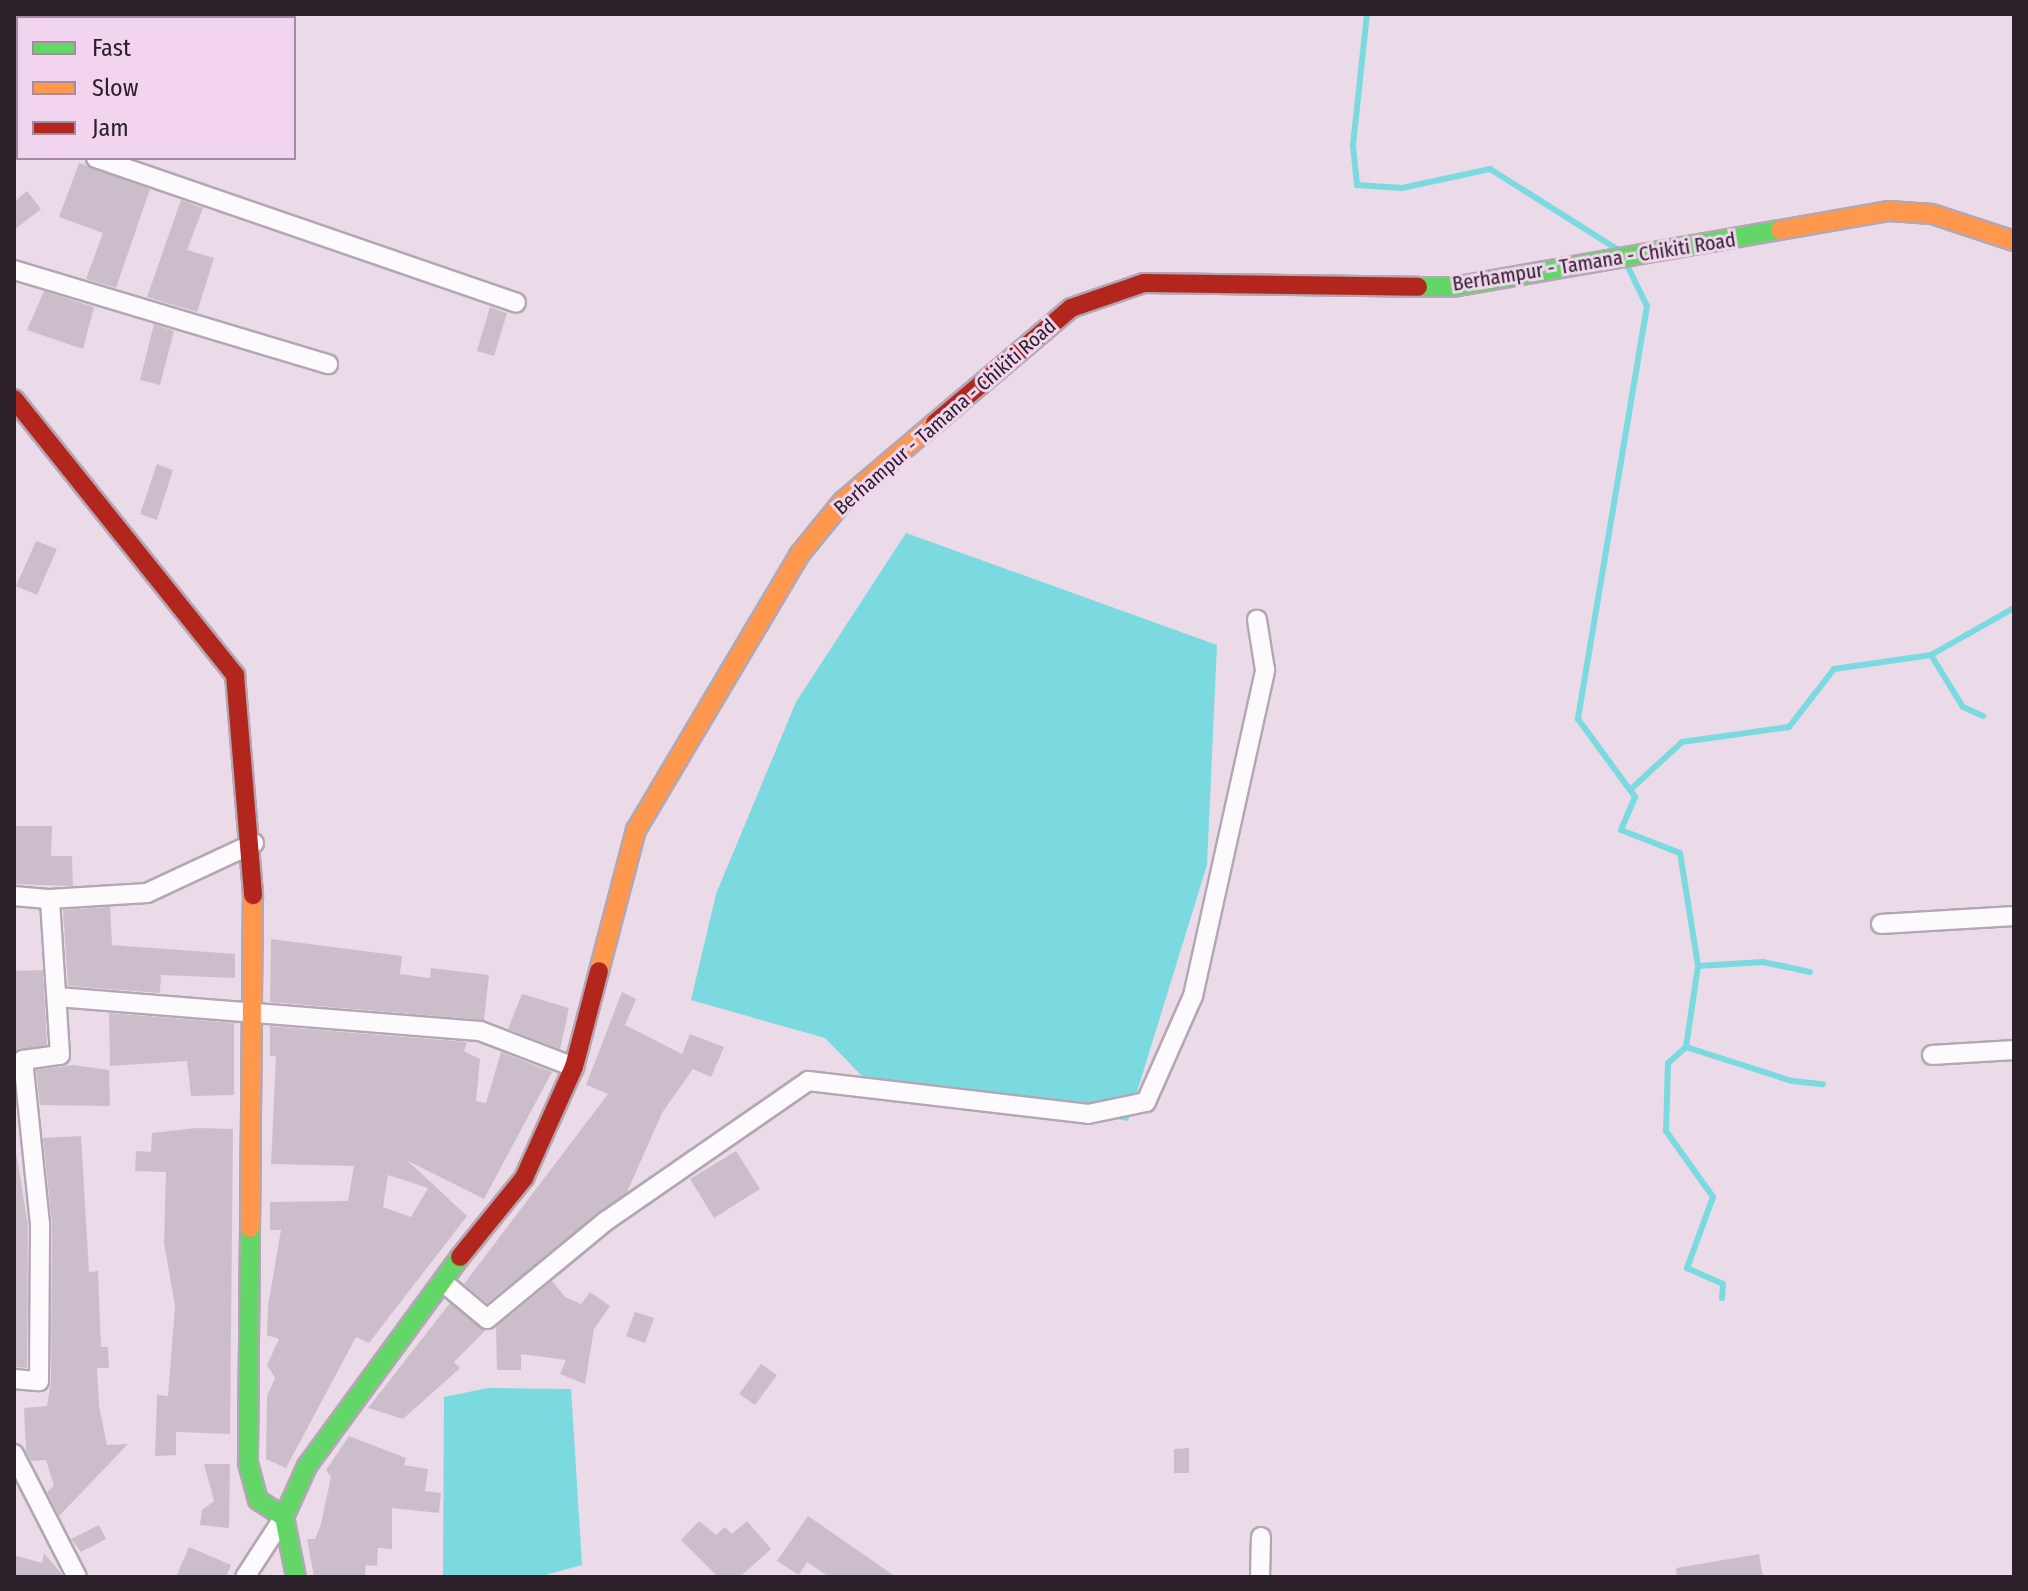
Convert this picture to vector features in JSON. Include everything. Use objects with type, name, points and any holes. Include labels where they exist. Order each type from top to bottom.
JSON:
[{"type":"main road","name":"Berhampur - Tamana - Chikiti Road","points":[[284,1517],[307,1466],[384,1353],[444,1283],[524,1178],[574,1067],[636,830],[799,555],[843,501],[1071,308],[1144,283],[1453,287],[1645,256],[1889,211],[1932,214],[2014,241]]},
{"type":"main road","points":[[14,399],[235,675],[254,843],[248,1463],[258,1500],[284,1517],[296,1577]]},
{"type":"street","points":[[102,160],[516,303]]},
{"type":"street","points":[[14,270],[328,364]]},
{"type":"street","points":[[444,1283],[487,1319],[606,1221],[808,1081],[1088,1114],[1146,1102],[1193,996],[1265,670],[1257,620]]},
{"type":"street","points":[[14,896],[50,899],[147,893],[254,843]]},
{"type":"street","points":[[14,1379],[39,1381],[34,1164],[18,1060],[60,1055],[50,899]]},
{"type":"street","points":[[1881,924],[2014,916]]},
{"type":"street","points":[[57,997],[253,1007],[480,1031],[574,1067]]},
{"type":"street","points":[[1932,1055],[2014,1050]]},
{"type":"street","points":[[14,1167],[34,1164]]},
{"type":"street","points":[[14,1454],[22,1484],[77,1577]]},
{"type":"street","points":[[245,1577],[284,1517]]},
{"type":"street","points":[[1260,1577],[1261,1537]]},
{"type":"water","points":[[906,533],[1217,645],[1207,865],[1128,1121],[862,1076],[825,1038],[691,1000],[716,894],[796,702]]},
{"type":"water","points":[[488,1388],[571,1389],[582,1565],[538,1577],[443,1577],[444,1397]]},
{"type":"building","points":[[79,163],[150,189],[116,288],[86,279],[103,233],[59,217]]},
{"type":"building","points":[[27,191],[41,209],[14,230],[14,202]]},
{"type":"building","points":[[181,200],[203,208],[187,250],[214,258],[197,312],[147,297]]},
{"type":"building","points":[[44,291],[94,307],[83,349],[27,330]]},
{"type":"building","points":[[490,307],[507,313],[494,356],[477,351]]},
{"type":"building","points":[[154,324],[174,331],[160,385],[140,380]]},
{"type":"building","points":[[157,464],[173,470],[157,520],[140,514]]},
{"type":"building","points":[[36,541],[57,549],[37,595],[16,586]]},
{"type":"building","points":[[14,826],[52,826],[51,856],[72,856],[73,886],[14,884]]},
{"type":"building","points":[[110,907],[112,945],[235,954],[235,978],[161,975],[160,993],[68,986],[63,910]]},
{"type":"building","points":[[271,939],[402,956],[400,974],[430,978],[431,968],[489,975],[484,1020],[270,1002]]},
{"type":"building","points":[[43,970],[47,1045],[14,1052],[14,971]]},
{"type":"building","points":[[622,992],[636,999],[625,1025],[682,1054],[690,1034],[724,1047],[711,1077],[693,1069],[662,1113],[627,1192],[487,1303],[464,1284],[608,1094],[586,1085]]},
{"type":"building","points":[[522,994],[569,1008],[560,1049],[508,1029]]},
{"type":"building","points":[[109,1013],[234,1023],[234,1095],[191,1096],[187,1061],[110,1066]]},
{"type":"building","points":[[270,1026],[467,1042],[464,1051],[480,1059],[476,1101],[486,1103],[501,1052],[552,1072],[484,1199],[408,1161],[467,1216],[369,1343],[356,1337],[286,1468],[266,1459],[267,1396],[275,1378],[267,1365],[279,1339],[267,1335],[268,1306],[281,1230],[270,1230],[270,1202],[348,1201],[354,1166],[271,1164],[276,1056],[270,1056]],"holes":[[[388,1175],[428,1188],[411,1217],[383,1207]]]},
{"type":"building","points":[[73,1065],[109,1070],[110,1106],[40,1105],[36,1070]]},
{"type":"building","points":[[197,1128],[233,1129],[230,1434],[176,1432],[176,1455],[155,1456],[157,1395],[168,1396],[175,1306],[164,1243],[166,1172],[135,1171],[136,1151],[151,1152],[152,1133]]},
{"type":"building","points":[[81,1136],[89,1272],[98,1271],[101,1347],[108,1347],[109,1368],[97,1368],[99,1406],[107,1445],[128,1444],[59,1516],[47,1492],[54,1486],[46,1460],[31,1461],[26,1451],[24,1408],[47,1406],[51,1381],[52,1224],[43,1138]]},
{"type":"building","points":[[14,1140],[28,1225],[27,1368],[14,1367]]},
{"type":"building","points":[[736,1151],[760,1189],[714,1218],[690,1179]]},
{"type":"building","points":[[552,1281],[565,1297],[581,1304],[590,1292],[610,1306],[594,1329],[585,1384],[560,1374],[566,1360],[521,1354],[521,1370],[497,1370],[496,1327]]},
{"type":"building","points":[[450,1303],[485,1331],[454,1362],[460,1368],[403,1419],[368,1408]]},
{"type":"building","points":[[635,1312],[654,1318],[645,1343],[626,1336]]},
{"type":"building","points":[[761,1364],[777,1375],[755,1405],[739,1394]]},
{"type":"building","points":[[349,1436],[406,1458],[404,1465],[428,1469],[425,1491],[441,1493],[439,1513],[392,1508],[392,1549],[378,1548],[377,1566],[366,1565],[365,1576],[314,1577],[307,1539],[315,1539],[321,1524],[331,1477],[326,1470]]},
{"type":"building","points":[[1189,1448],[1189,1473],[1174,1473],[1174,1449]]},
{"type":"building","points":[[204,1464],[230,1464],[229,1528],[200,1525],[202,1510],[214,1501]]},
{"type":"building","points":[[808,1516],[896,1577],[829,1577],[807,1562],[799,1575],[777,1561]]},
{"type":"building","points":[[699,1521],[716,1535],[725,1527],[732,1534],[747,1521],[771,1549],[740,1577],[718,1577],[681,1540]]},
{"type":"building","points":[[99,1525],[106,1539],[81,1552],[71,1539]]},
{"type":"building","points":[[189,1547],[231,1565],[226,1577],[176,1577]]},
{"type":"building","points":[[44,1553],[64,1577],[14,1577],[14,1555],[42,1563]]},
{"type":"building","points":[[1759,1554],[1763,1577],[1677,1577],[1676,1568]]},
{"type":"waterway","points":[[1367,14],[1353,145],[1357,185],[1402,188],[1490,169],[1617,249]]},
{"type":"waterway","points":[[1627,265],[1647,306],[1578,719],[1635,797],[1621,830],[1680,853],[1698,966],[1686,1047],[1668,1063],[1666,1131],[1713,1197],[1687,1268],[1723,1284],[1722,1298]]},
{"type":"waterway","points":[[1931,655],[2014,608]]},
{"type":"waterway","points":[[1630,790],[1682,742],[1789,727],[1834,669],[1931,655],[1963,707],[1983,716]]},
{"type":"waterway","points":[[1698,966],[1763,962],[1810,972]]},
{"type":"waterway","points":[[1686,1047],[1792,1081],[1823,1084]]},
{"type":"traffic: fast","points":[[1418,287],[1453,287],[1780,230]]},
{"type":"traffic: fast","points":[[250,1228],[248,1463],[258,1500],[284,1517]]},
{"type":"traffic: fast","points":[[296,1577],[284,1517],[307,1466],[460,1257]]},
{"type":"traffic: slow","points":[[1780,230],[1889,211],[1932,214],[2014,241]]},
{"type":"traffic: slow","points":[[599,971],[636,830],[799,555],[843,501],[935,423]]},
{"type":"traffic: slow","points":[[250,1228],[253,895]]},
{"type":"traffic: jam","points":[[935,423],[1071,308],[1144,283],[1418,287]]},
{"type":"traffic: jam","points":[[14,399],[235,675],[253,895]]},
{"type":"traffic: jam","points":[[460,1257],[524,1178],[574,1067],[599,971]]}]
